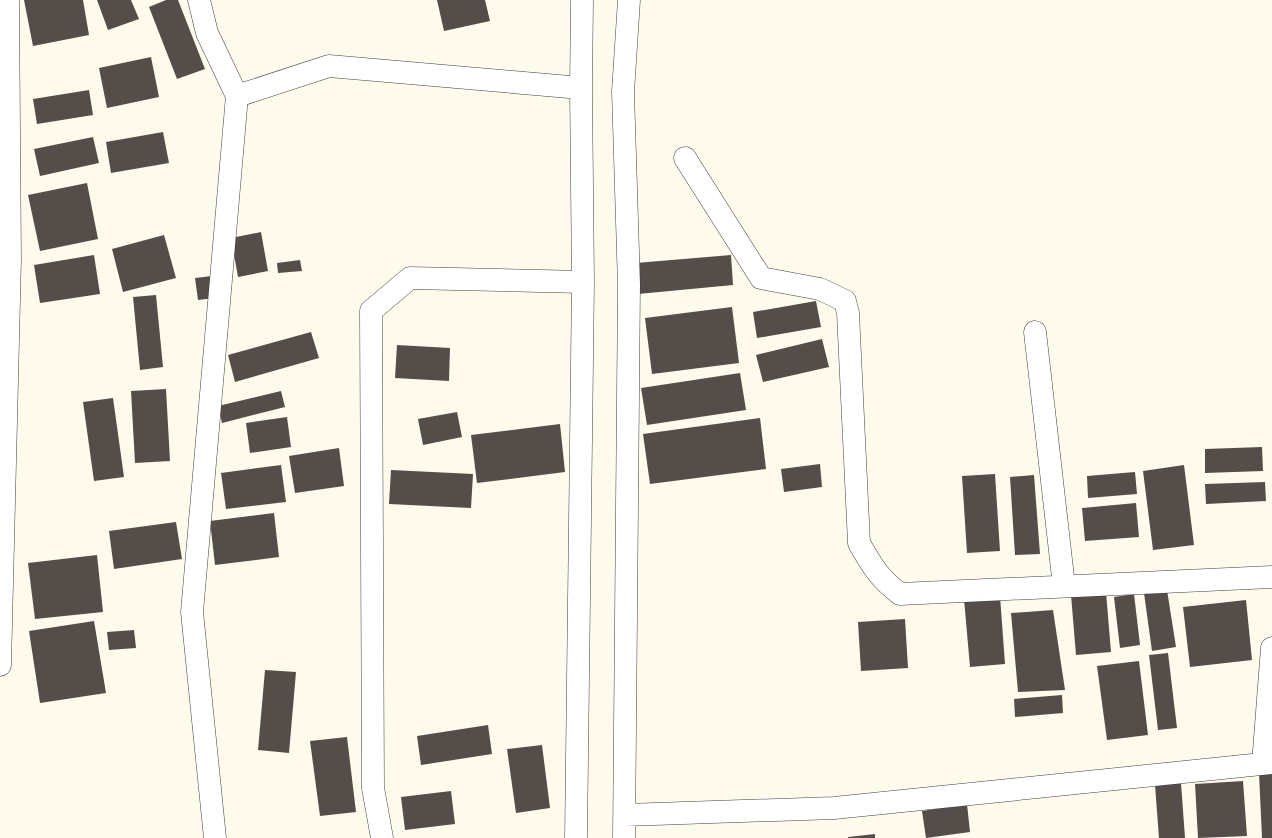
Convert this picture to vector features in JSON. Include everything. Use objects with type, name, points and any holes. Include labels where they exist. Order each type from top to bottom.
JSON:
[{"type":"street","points":[[0,665],[10,259],[8,0]]},
{"type":"street","points":[[199,0],[207,33],[237,96],[192,612],[215,838]]},
{"type":"street","points":[[576,838],[583,282],[581,88],[582,0]]},
{"type":"street","points":[[624,838],[629,285],[623,92],[629,0]]},
{"type":"street","points":[[237,96],[329,66],[581,88]]},
{"type":"street","points":[[685,158],[761,278],[820,289],[845,301],[848,313],[859,544],[882,580],[900,594],[1272,577]]},
{"type":"street","points":[[382,838],[373,788],[371,311],[410,278],[583,282]]},
{"type":"street","points":[[1035,332],[1064,586]]},
{"type":"street","points":[[625,816],[834,808],[1268,763],[1272,648]]},
{"type":"building","points":[[24,0],[83,0],[89,35],[33,46]]},
{"type":"building","points":[[97,0],[131,0],[139,19],[108,30]]},
{"type":"building","points":[[166,0],[178,0],[205,69],[177,79],[149,7]]},
{"type":"building","points":[[437,0],[485,0],[490,21],[444,31]]},
{"type":"building","points":[[151,57],[159,97],[107,108],[99,68]]},
{"type":"building","points":[[89,90],[93,115],[37,124],[33,99]]},
{"type":"building","points":[[163,132],[169,163],[111,173],[106,142]]},
{"type":"building","points":[[93,137],[99,163],[40,176],[34,149]]},
{"type":"building","points":[[87,183],[98,239],[40,251],[28,195]]},
{"type":"building","points":[[261,232],[268,271],[238,277],[231,238]]},
{"type":"building","points":[[164,235],[176,278],[123,292],[112,249]]},
{"type":"building","points":[[94,255],[100,294],[40,303],[34,265]]},
{"type":"building","points":[[731,255],[733,285],[638,294],[636,263]]},
{"type":"building","points":[[300,260],[302,271],[278,273],[277,263]]},
{"type":"building","points":[[212,276],[215,298],[198,300],[195,278]]},
{"type":"building","points":[[156,295],[163,367],[140,370],[133,297]]},
{"type":"building","points":[[816,301],[821,327],[757,338],[753,312]]},
{"type":"building","points":[[732,307],[739,363],[652,374],[645,318]]},
{"type":"building","points":[[311,332],[319,358],[235,382],[228,355]]},
{"type":"building","points":[[822,339],[829,367],[763,382],[756,355]]},
{"type":"building","points":[[397,345],[450,348],[449,381],[395,378]]},
{"type":"building","points":[[740,373],[746,410],[647,425],[641,388]]},
{"type":"building","points":[[166,389],[170,461],[135,463],[131,391]]},
{"type":"building","points":[[281,391],[285,407],[222,423],[218,406]]},
{"type":"building","points":[[113,398],[124,477],[94,481],[83,402]]},
{"type":"building","points":[[457,412],[462,437],[423,445],[418,419]]},
{"type":"building","points":[[287,417],[291,447],[250,453],[246,423]]},
{"type":"building","points":[[760,418],[766,469],[650,484],[643,434]]},
{"type":"building","points":[[560,424],[565,472],[477,483],[471,435]]},
{"type":"building","points":[[1262,447],[1263,471],[1205,473],[1205,449]]},
{"type":"building","points":[[339,448],[344,486],[295,493],[289,456]]},
{"type":"building","points":[[820,464],[822,487],[784,492],[781,469]]},
{"type":"building","points":[[281,465],[286,502],[226,509],[221,473]]},
{"type":"building","points":[[1184,465],[1194,545],[1153,550],[1143,471]]},
{"type":"building","points":[[391,470],[473,474],[471,508],[389,504]]},
{"type":"building","points":[[1135,472],[1137,494],[1088,498],[1087,476]]},
{"type":"building","points":[[995,474],[1000,551],[967,553],[962,476]]},
{"type":"building","points":[[1034,475],[1040,554],[1015,555],[1010,477]]},
{"type":"building","points":[[1265,482],[1266,501],[1206,504],[1205,484]]},
{"type":"building","points":[[1136,503],[1139,537],[1085,541],[1082,508]]},
{"type":"building","points":[[274,513],[279,557],[215,565],[210,521]]},
{"type":"building","points":[[176,522],[182,559],[114,569],[109,531]]},
{"type":"building","points":[[97,555],[103,612],[35,619],[28,563]]},
{"type":"building","points":[[1167,590],[1176,647],[1152,651],[1144,593]]},
{"type":"building","points":[[1106,592],[1111,652],[1076,655],[1071,595]]},
{"type":"building","points":[[1134,594],[1140,645],[1120,648],[1114,597]]},
{"type":"building","points":[[1000,596],[1005,664],[970,667],[964,599]]},
{"type":"building","points":[[1246,600],[1252,660],[1190,667],[1183,607]]},
{"type":"building","points":[[1053,610],[1065,690],[1018,692],[1011,613]]},
{"type":"building","points":[[905,619],[908,668],[861,671],[858,622]]},
{"type":"building","points":[[94,621],[106,693],[40,703],[29,631]]},
{"type":"building","points":[[134,630],[136,648],[109,650],[107,632]]},
{"type":"building","points":[[1168,653],[1177,728],[1158,730],[1149,655]]},
{"type":"building","points":[[1139,661],[1148,735],[1107,740],[1097,666]]},
{"type":"building","points":[[265,670],[296,672],[289,753],[258,750]]},
{"type":"building","points":[[1062,695],[1063,713],[1015,717],[1014,699]]},
{"type":"building","points":[[488,725],[492,754],[421,765],[417,736]]},
{"type":"building","points":[[347,737],[356,812],[320,816],[310,741]]},
{"type":"building","points":[[542,745],[550,808],[516,813],[507,749]]},
{"type":"building","points":[[1272,772],[1272,838],[1262,838],[1259,773]]},
{"type":"building","points":[[1243,781],[1247,836],[1198,838],[1195,784]]},
{"type":"building","points":[[1181,783],[1185,838],[1159,838],[1155,785]]},
{"type":"building","points":[[451,791],[455,824],[405,830],[401,797]]},
{"type":"building","points":[[967,804],[970,832],[926,838],[922,811]]},
{"type":"building","points":[[875,834],[875,838],[848,838],[848,837]]}]
